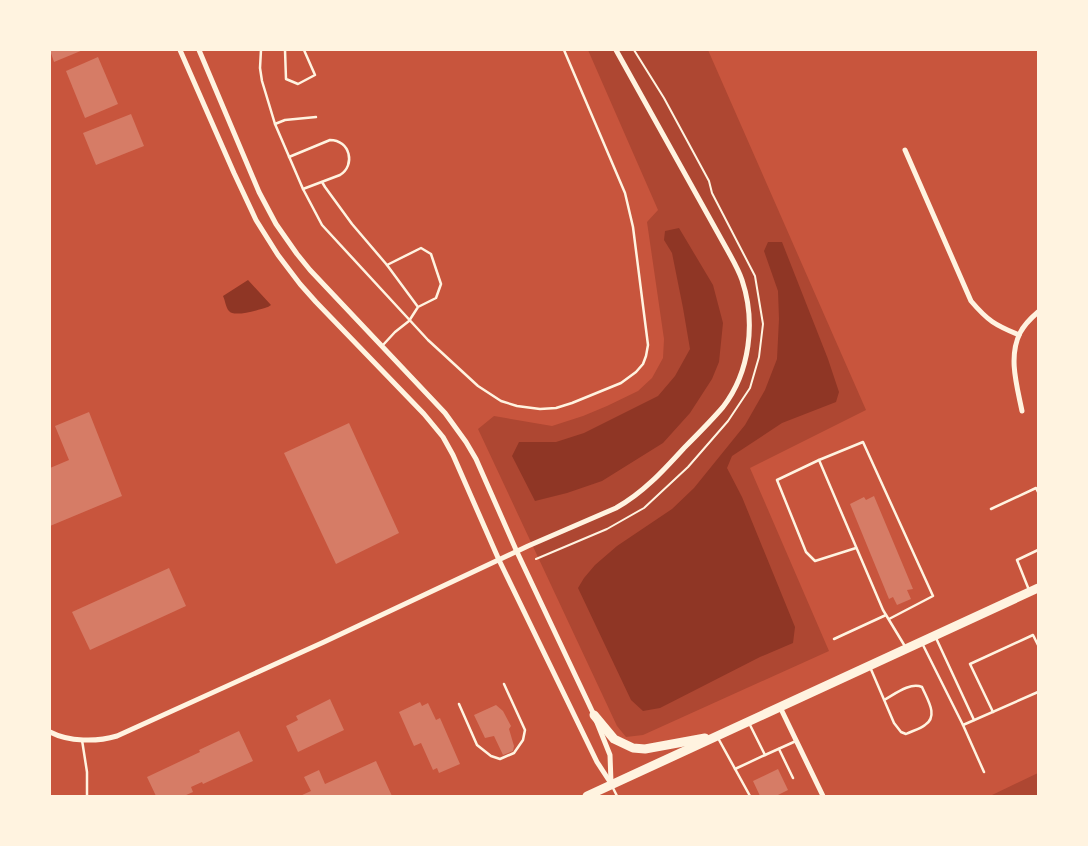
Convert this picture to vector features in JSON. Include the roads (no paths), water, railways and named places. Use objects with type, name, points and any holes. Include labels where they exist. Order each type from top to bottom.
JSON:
[{"type":"main road","points":[[587,796],[1034,590]]},
{"type":"main road","points":[[594,715],[614,739],[633,748],[645,749],[717,736]]},
{"type":"street","points":[[180,50],[238,182],[268,241],[305,290],[424,414],[443,437],[499,560],[597,762],[612,785]]},
{"type":"street","points":[[199,50],[259,192],[276,224],[310,270],[446,413],[476,459],[517,552],[594,715],[610,755],[612,785]]},
{"type":"street","points":[[50,732],[82,740],[98,740],[117,736],[616,508],[652,482],[723,407],[740,376],[748,351],[750,333],[746,296],[739,273],[616,50]]},
{"type":"street","points":[[905,150],[972,301],[991,322],[1019,335]]},
{"type":"street","points":[[1022,411],[1014,368],[1015,354],[1019,335],[1026,324],[1038,312]]},
{"type":"street","points":[[780,707],[824,796]]},
{"type":"lane","points":[[261,50],[260,68],[262,81],[275,124],[303,189],[322,225],[408,321],[478,386],[501,401],[528,409],[556,408],[621,383],[643,364],[648,345],[633,227],[625,193],[564,50]]},
{"type":"lane","points":[[285,50],[286,79],[298,84],[315,75],[304,50]]},
{"type":"lane","points":[[275,124],[285,120],[316,117]]},
{"type":"lane","points":[[289,157],[330,140],[342,143],[347,150],[350,158],[344,173],[303,189]]},
{"type":"lane","points":[[322,182],[352,224],[387,265],[418,307]]},
{"type":"lane","points":[[382,346],[408,321],[418,307],[436,298],[441,284],[431,254],[421,248],[387,265]]},
{"type":"lane","points":[[856,548],[816,561],[806,552],[777,480],[863,442],[933,596],[889,619]]},
{"type":"lane","points":[[819,460],[886,615],[907,649]]},
{"type":"lane","points":[[990,509],[1036,488],[1038,492]]},
{"type":"lane","points":[[1034,590],[1017,560],[1038,550]]},
{"type":"lane","points":[[834,639],[886,615]]},
{"type":"lane","points":[[993,712],[970,664],[1033,635],[1038,645]]},
{"type":"lane","points":[[935,636],[974,720]]},
{"type":"lane","points":[[922,642],[984,772]]},
{"type":"lane","points":[[870,666],[884,700],[894,723],[901,732],[906,734],[926,725],[932,718],[932,709],[922,687],[916,685],[908,687],[884,700]]},
{"type":"lane","points":[[459,704],[478,744],[491,756],[500,759],[514,754],[523,740],[525,730],[504,684]]},
{"type":"lane","points":[[963,726],[1038,692]]},
{"type":"lane","points":[[748,722],[765,755]]},
{"type":"lane","points":[[717,736],[750,796]]},
{"type":"lane","points":[[82,740],[87,772],[87,796]]},
{"type":"lane","points":[[735,769],[797,741]]},
{"type":"lane","points":[[779,749],[793,778]]},
{"type":"lane","points":[[612,785],[617,796]]}]
